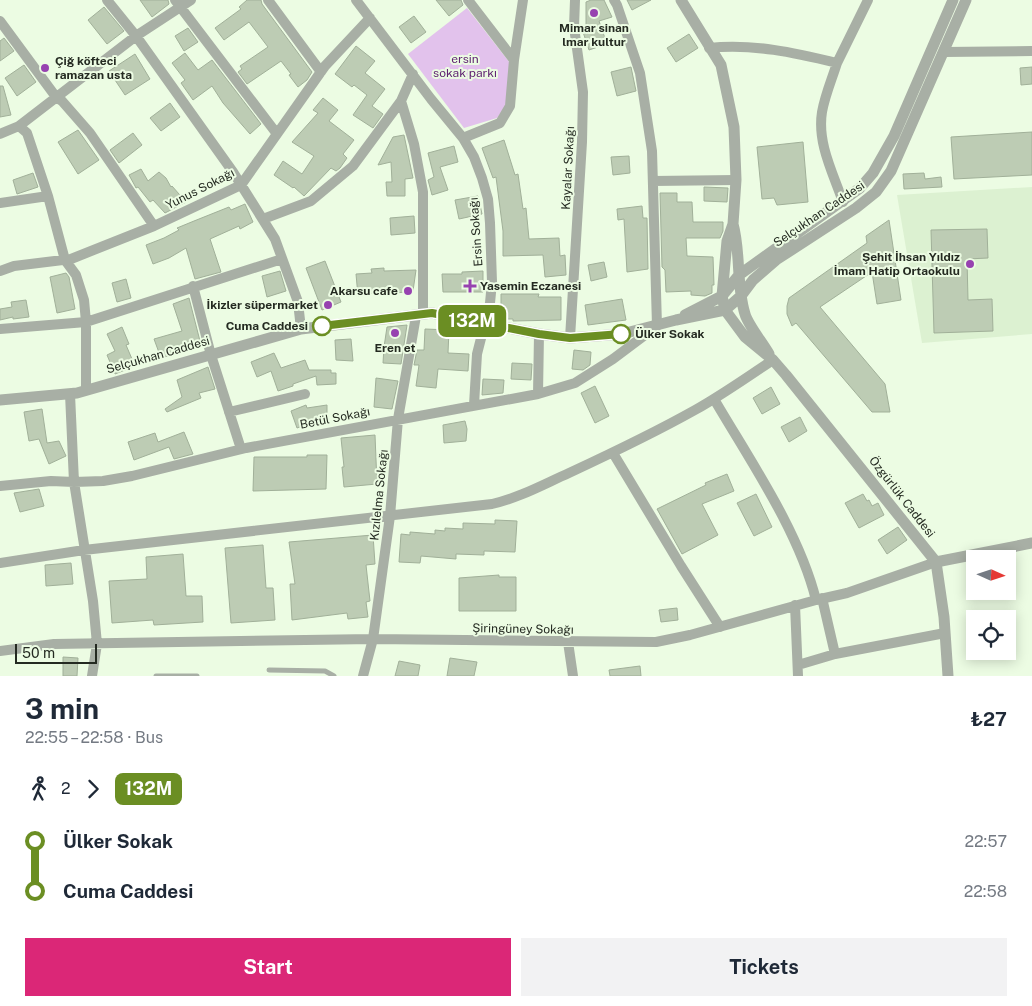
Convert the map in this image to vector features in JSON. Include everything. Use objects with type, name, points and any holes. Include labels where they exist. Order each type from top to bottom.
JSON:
[{"type":"street","points":[[107,0],[136,36],[241,185],[275,239],[298,302],[301,329]]},
{"type":"street","points":[[0,134],[19,126],[178,4],[191,0]]},
{"type":"street","points":[[268,0],[322,72]]},
{"type":"street","name":"Ersin Sokağı","points":[[356,0],[463,138],[474,157],[482,178],[488,199],[492,282],[475,366],[474,405]]},
{"type":"street","points":[[468,0],[514,60]]},
{"type":"street","points":[[463,138],[500,123],[510,106],[514,60],[523,0]]},
{"type":"street","name":"Kayalar Sokağı","points":[[570,338],[582,142],[583,92],[574,27],[575,0]]},
{"type":"street","points":[[614,0],[640,73],[652,151],[657,326]]},
{"type":"street","name":"Özgürlük Caddesi","points":[[681,0],[721,65],[734,127],[736,180],[733,224],[727,241],[722,296],[725,310],[745,337],[786,374],[936,562]]},
{"type":"street","points":[[843,202],[826,154],[821,131],[824,105],[837,63],[868,0]]},
{"type":"street","name":"Selçukhan Caddesi","points":[[676,320],[722,296],[739,275],[777,246],[843,202],[860,188],[873,173],[894,136],[953,0]]},
{"type":"street","name":"Selçukhan Caddesi","points":[[0,400],[70,394],[301,329],[432,313],[539,334],[570,338],[622,334],[725,310],[741,296],[753,280],[776,260],[856,208],[876,192],[890,171],[966,0]]},
{"type":"street","points":[[178,4],[277,134]]},
{"type":"street","name":"Yunus Sokağı","points":[[0,270],[14,266],[65,260],[154,226],[241,185],[322,72],[370,18]]},
{"type":"street","points":[[0,21],[56,97],[62,101],[90,133],[154,226]]},
{"type":"street","points":[[709,48],[738,46],[805,55],[837,63]]},
{"type":"street","points":[[944,52],[1032,51]]},
{"type":"street","points":[[263,219],[311,201],[353,166],[402,100],[413,74]]},
{"type":"street","name":"Kızılelma Sokağı","points":[[363,676],[374,639],[390,516],[398,419],[419,315],[423,192],[414,144],[402,100]]},
{"type":"street","points":[[19,126],[28,133],[48,196],[65,260],[76,276],[84,300],[86,322],[86,390]]},
{"type":"street","points":[[653,182],[736,180]]},
{"type":"street","points":[[0,203],[48,196]]},
{"type":"street","name":"Özgürlük Caddesi","points":[[733,224],[738,241],[739,275],[745,315],[772,360]]},
{"type":"street","points":[[0,329],[86,322],[193,286],[282,259]]},
{"type":"street","points":[[193,286],[211,355],[241,449]]},
{"type":"street","name":"Betül Sokağı","points":[[0,486],[50,481],[103,481],[132,476],[241,449],[538,394],[575,382],[613,359],[657,326]]},
{"type":"street","points":[[538,394],[539,334]]},
{"type":"street","points":[[0,563],[84,550],[390,516],[511,500],[613,453],[714,399],[772,360]]},
{"type":"street","points":[[70,394],[74,482],[97,644],[92,676]]},
{"type":"street","points":[[229,412],[305,394]]},
{"type":"street","points":[[714,399],[775,504],[795,543],[819,599],[835,654]]},
{"type":"street","points":[[613,453],[720,627]]},
{"type":"street","points":[[948,676],[945,632],[936,562],[1032,543]]},
{"type":"street","name":"Şiringüney Sokağı","points":[[0,651],[54,644],[374,639],[656,642],[720,627],[847,592],[936,562]]},
{"type":"street","points":[[795,605],[798,676]]},
{"type":"street","points":[[798,665],[835,654],[945,632]]},
{"type":"street","points":[[568,642],[573,676]]},
{"type":"lane","points":[[268,670],[325,670],[334,676]]},
{"type":"lane","points":[[156,676],[197,676]]},
{"type":"shaded area","name":"Şehit İhsan Yıldız İmam Hatip Ortaokulu","points":[[1032,187],[1032,334],[922,343],[897,195]]},
{"type":"green space","name":"ersin sokak parkı","points":[[467,8],[510,63],[506,106],[497,118],[464,128],[408,54]]},
{"type":"building","points":[[140,0],[168,0],[169,4],[152,17]]},
{"type":"building","points":[[247,0],[261,0],[312,72],[307,80],[298,87],[281,61],[247,84],[238,72],[242,69],[240,66],[268,47],[249,22],[224,40],[215,28],[241,9],[239,7]]},
{"type":"building","points":[[436,0],[461,0],[463,5],[449,16]]},
{"type":"building","points":[[604,0],[612,17],[599,21],[607,44],[589,50],[583,32],[586,31],[586,2]]},
{"type":"building","points":[[627,0],[651,0],[632,10]]},
{"type":"building","points":[[104,7],[124,31],[107,44],[88,20]]},
{"type":"building","points":[[414,16],[426,32],[411,43],[399,27]]},
{"type":"building","points":[[188,28],[198,42],[184,51],[175,36]]},
{"type":"building","points":[[689,34],[698,48],[676,62],[667,48]]},
{"type":"building","points":[[4,38],[14,51],[0,61],[0,41]]},
{"type":"building","points":[[356,46],[375,61],[365,73],[385,89],[372,106],[383,114],[373,128],[353,115],[367,95],[354,85],[352,87],[335,74]]},
{"type":"building","points":[[185,53],[198,70],[212,60],[261,124],[250,134],[223,103],[212,86],[193,100],[181,83],[185,80],[172,63]]},
{"type":"building","points":[[135,54],[150,79],[125,95],[109,71]]},
{"type":"building","points":[[24,65],[36,82],[17,96],[5,78]]},
{"type":"building","points":[[631,67],[636,91],[617,96],[611,72]]},
{"type":"building","points":[[1032,67],[1032,84],[1021,85],[1020,68]]},
{"type":"building","points":[[0,86],[3,86],[11,115],[0,117]]},
{"type":"building","points":[[323,98],[338,110],[329,121],[354,140],[343,154],[347,158],[340,168],[336,171],[331,168],[304,196],[294,187],[274,175],[283,161],[302,174],[314,156],[292,142],[318,113],[313,110]]},
{"type":"building","points":[[170,103],[180,117],[161,131],[150,118]]},
{"type":"building","points":[[78,130],[99,160],[78,174],[58,142]]},
{"type":"building","points":[[1032,132],[1032,175],[954,179],[951,137]]},
{"type":"building","points":[[133,133],[142,145],[119,163],[110,150]]},
{"type":"building","points":[[404,135],[413,178],[405,179],[405,196],[387,196],[386,182],[392,182],[391,162],[378,165],[393,137]]},
{"type":"building","points":[[504,140],[515,175],[518,174],[523,209],[526,208],[529,239],[559,238],[560,256],[565,255],[566,275],[545,277],[543,255],[503,256],[503,231],[496,177],[493,178],[482,148]]},
{"type":"building","points":[[803,142],[808,202],[777,205],[774,198],[762,199],[757,147]]},
{"type":"building","points":[[454,146],[458,162],[440,167],[448,190],[432,195],[428,180],[434,177],[428,153]]},
{"type":"building","points":[[629,156],[630,173],[613,175],[611,157]]},
{"type":"building","points":[[141,169],[148,181],[159,172],[186,202],[165,213],[153,200],[150,202],[138,187],[136,188],[129,175]]},
{"type":"building","points":[[33,173],[38,187],[17,194],[13,180]]},
{"type":"building","points":[[924,173],[925,179],[941,177],[942,187],[904,189],[903,174]]},
{"type":"building","points":[[704,187],[728,188],[727,202],[704,201]]},
{"type":"building","points":[[660,193],[677,193],[677,202],[692,202],[693,222],[723,222],[723,231],[720,238],[686,238],[687,256],[713,257],[714,285],[712,285],[712,293],[705,296],[691,295],[691,291],[666,292],[665,270],[662,267]]},
{"type":"building","points":[[478,196],[482,214],[459,219],[455,200]]},
{"type":"building","points":[[245,204],[253,222],[240,229],[239,226],[210,239],[221,272],[195,279],[186,248],[169,258],[153,264],[146,245],[179,230],[177,228],[229,207],[231,210]]},
{"type":"building","points":[[642,206],[643,218],[647,218],[648,269],[627,272],[624,219],[618,220],[617,209]]},
{"type":"building","points":[[414,216],[415,233],[391,235],[390,218]]},
{"type":"building","points":[[889,220],[901,300],[877,304],[872,272],[820,307],[885,384],[890,412],[872,412],[796,323],[792,326],[787,314],[787,306],[789,298],[867,243],[866,236]]},
{"type":"building","points":[[987,229],[988,258],[967,259],[968,300],[992,299],[993,331],[934,333],[931,230]]},
{"type":"building","points":[[325,261],[341,302],[322,310],[306,268]]},
{"type":"building","points":[[604,262],[607,277],[591,281],[588,265]]},
{"type":"building","points":[[384,268],[384,271],[416,270],[413,291],[396,293],[396,289],[358,296],[356,274],[372,273],[371,269]]},
{"type":"building","points":[[280,271],[286,291],[267,297],[262,276]]},
{"type":"building","points":[[483,271],[483,292],[443,292],[442,274]]},
{"type":"building","points":[[66,273],[69,277],[75,309],[57,313],[50,277]]},
{"type":"building","points":[[126,279],[131,298],[117,302],[112,283]]},
{"type":"building","points":[[501,294],[539,294],[538,297],[561,297],[561,320],[513,321],[513,319],[501,319]]},
{"type":"building","points":[[189,298],[201,345],[161,358],[154,339],[182,331],[173,304]]},
{"type":"building","points":[[622,299],[626,320],[588,325],[585,305]]},
{"type":"building","points":[[26,300],[29,317],[13,319],[13,317],[0,320],[0,309],[12,307],[11,302]]},
{"type":"building","points":[[407,325],[401,364],[383,363],[387,327]]},
{"type":"building","points":[[122,327],[129,344],[126,345],[135,366],[115,374],[107,355],[115,351],[107,334]]},
{"type":"building","points":[[425,329],[449,330],[448,353],[469,354],[468,371],[438,369],[436,388],[416,386],[419,365],[414,365],[417,350],[424,350]]},
{"type":"building","points":[[351,339],[353,361],[336,360],[335,340]]},
{"type":"building","points":[[574,350],[591,352],[590,365],[583,370],[572,369]]},
{"type":"building","points":[[274,353],[281,368],[305,360],[309,370],[331,370],[331,373],[336,373],[336,384],[317,385],[316,376],[278,391],[271,371],[257,377],[251,362]]},
{"type":"building","points":[[512,363],[532,364],[531,380],[511,379]]},
{"type":"building","points":[[208,367],[215,389],[199,393],[201,398],[167,412],[165,409],[182,397],[177,380]]},
{"type":"building","points":[[376,378],[398,381],[392,409],[374,407]]},
{"type":"building","points":[[483,379],[504,380],[503,393],[482,395]]},
{"type":"building","points":[[595,386],[609,416],[595,423],[581,393]]},
{"type":"building","points":[[771,387],[780,404],[762,414],[753,398]]},
{"type":"building","points":[[306,405],[307,408],[327,405],[327,417],[297,428],[291,411]]},
{"type":"building","points":[[42,409],[47,443],[59,441],[66,456],[49,464],[39,439],[29,441],[24,412]]},
{"type":"building","points":[[800,417],[807,431],[789,442],[781,427]]},
{"type":"building","points":[[465,421],[467,429],[466,441],[444,443],[443,425]]},
{"type":"building","points":[[184,432],[193,454],[174,459],[169,447],[134,460],[128,442],[155,433],[158,442]]},
{"type":"building","points":[[375,435],[377,484],[344,487],[341,438]]},
{"type":"building","points":[[307,455],[327,455],[326,489],[253,491],[254,457],[307,457]]},
{"type":"building","points":[[727,474],[734,491],[702,504],[718,535],[682,554],[657,509],[706,485],[705,483]]},
{"type":"building","points":[[39,489],[44,506],[20,512],[14,493]]},
{"type":"building","points":[[756,494],[772,527],[754,536],[737,503]]},
{"type":"building","points":[[863,494],[872,506],[878,503],[884,515],[859,528],[845,503]]},
{"type":"building","points":[[495,520],[517,521],[515,552],[484,551],[484,555],[456,554],[456,559],[421,556],[420,563],[399,562],[401,534],[410,535],[410,532],[435,534],[435,530],[445,531],[445,528],[463,529],[463,523],[495,524]]},
{"type":"building","points":[[898,527],[907,540],[887,554],[878,540]]},
{"type":"building","points":[[373,535],[375,564],[366,565],[370,601],[366,602],[368,617],[348,619],[347,613],[292,620],[290,584],[295,584],[289,542]]},
{"type":"building","points":[[263,545],[266,588],[273,588],[275,620],[231,623],[225,548]]},
{"type":"building","points":[[183,554],[186,596],[202,596],[203,622],[154,625],[153,620],[112,623],[109,581],[147,579],[146,557]]},
{"type":"building","points":[[71,563],[73,584],[46,586],[45,565]]},
{"type":"building","points":[[499,575],[499,577],[516,577],[516,611],[459,611],[459,578]]},
{"type":"building","points":[[677,608],[678,620],[661,622],[659,610]]},
{"type":"building","points":[[63,657],[78,658],[77,676],[63,676]]},
{"type":"building","points":[[450,658],[477,662],[474,676],[447,676]]},
{"type":"building","points":[[399,661],[420,665],[418,676],[395,676]]},
{"type":"building","points":[[640,666],[641,676],[610,676],[609,670]]},
{"type":"bus line","name":"132M","points":[[322,326],[432,313],[539,334],[570,338],[621,334]]},
{"type":"place","name":"Mimar sinan lmar kultur","points":[[594,13]]},
{"type":"place","name":"Çiğ köfteci ramazan usta","points":[[45,68]]},
{"type":"place","name":"Şehit İhsan Yıldız İmam Hatip Ortaokulu","points":[[970,264]]},
{"type":"place","name":"Yasemin Eczanesi","points":[[470,286]]},
{"type":"place","name":"Akarsu cafe","points":[[408,291]]},
{"type":"place","name":"İkizler süpermarket","points":[[328,305]]},
{"type":"place","name":"Cuma Caddesi","points":[[322,326]]},
{"type":"place","name":"Eren et","points":[[395,333]]},
{"type":"place","name":"Ülker Sokak","points":[[621,334]]}]
